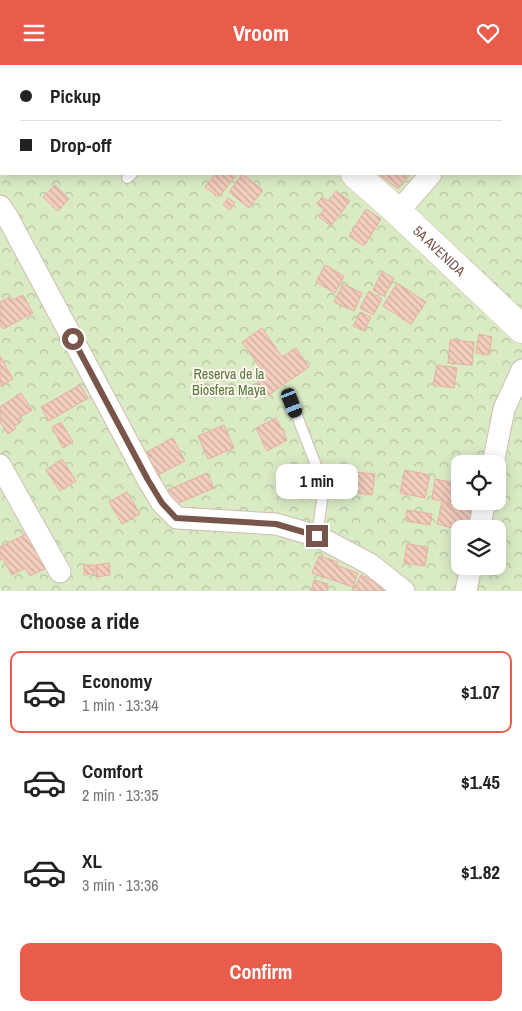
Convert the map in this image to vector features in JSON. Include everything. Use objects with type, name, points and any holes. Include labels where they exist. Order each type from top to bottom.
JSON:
[{"type":"street","name":"5A AVENIDA","points":[[357,175],[522,329]]},
{"type":"street","points":[[398,212],[430,175]]},
{"type":"street","points":[[0,206],[8,216],[143,471],[162,503],[176,518],[276,524],[317,536],[370,565],[404,591]]},
{"type":"street","points":[[495,455],[504,409],[522,370]]},
{"type":"street","points":[[0,465],[60,572]]},
{"type":"street","points":[[466,591],[469,575]]},
{"type":"lane","points":[[292,403],[324,486],[317,536]]},
{"type":"green space","name":"Reserva de la Biosfera Maya","points":[[0,175],[522,175],[522,591],[1,591]]},
{"type":"building","points":[[214,175],[236,175],[219,197],[205,187]]},
{"type":"building","points":[[241,175],[263,190],[249,208],[229,192]]},
{"type":"building","points":[[380,175],[409,175],[398,189]]},
{"type":"building","points":[[55,185],[69,199],[58,211],[43,197]]},
{"type":"building","points":[[336,191],[350,201],[331,226],[319,217],[324,209],[317,204],[322,197],[328,201]]},
{"type":"building","points":[[228,198],[235,203],[230,210],[223,205]]},
{"type":"building","points":[[366,209],[381,219],[364,246],[349,236]]},
{"type":"building","points":[[325,265],[344,276],[335,293],[316,282]]},
{"type":"building","points":[[382,272],[394,278],[384,296],[373,290]]},
{"type":"building","points":[[397,283],[426,302],[411,324],[383,306]]},
{"type":"building","points":[[343,284],[362,293],[354,311],[334,302]]},
{"type":"building","points":[[369,291],[382,299],[373,315],[360,308]]},
{"type":"building","points":[[23,295],[33,313],[3,329],[0,324],[0,302],[10,297],[12,300]]},
{"type":"building","points":[[360,312],[371,317],[364,331],[353,326]]},
{"type":"building","points":[[262,328],[282,357],[296,348],[309,367],[267,396],[253,375],[261,369],[242,342]]},
{"type":"building","points":[[479,334],[492,337],[489,355],[476,353]]},
{"type":"building","points":[[450,340],[474,342],[472,365],[448,363]]},
{"type":"building","points":[[0,356],[13,379],[0,386]]},
{"type":"building","points":[[437,365],[457,368],[454,388],[433,385]]},
{"type":"building","points":[[80,385],[88,398],[49,421],[41,407]]},
{"type":"building","points":[[21,393],[32,410],[19,418],[21,422],[14,426],[16,428],[8,434],[0,422],[0,407]]},
{"type":"building","points":[[276,418],[287,440],[267,451],[256,428]]},
{"type":"building","points":[[61,422],[73,442],[63,448],[52,427]]},
{"type":"building","points":[[224,425],[234,448],[208,459],[198,436]]},
{"type":"building","points":[[173,438],[185,461],[154,477],[143,454]]},
{"type":"building","points":[[62,459],[76,481],[60,491],[46,470]]},
{"type":"building","points":[[405,470],[430,475],[425,498],[400,493]]},
{"type":"building","points":[[352,472],[375,474],[372,495],[350,492]]},
{"type":"building","points":[[207,473],[214,488],[174,505],[168,490]]},
{"type":"building","points":[[435,479],[451,482],[451,503],[432,499]]},
{"type":"building","points":[[127,492],[140,514],[122,524],[109,502]]},
{"type":"building","points":[[442,502],[451,504],[451,510],[476,511],[474,520],[451,520],[451,528],[437,524]]},
{"type":"building","points":[[407,510],[432,514],[430,525],[406,521]]},
{"type":"building","points":[[28,533],[46,568],[30,576],[25,568],[12,575],[3,559],[0,560],[0,547]]},
{"type":"building","points":[[407,544],[428,547],[425,566],[404,563]]},
{"type":"building","points":[[319,556],[338,562],[336,565],[358,573],[353,587],[312,573]]},
{"type":"building","points":[[109,563],[110,575],[97,577],[96,565]]},
{"type":"building","points":[[84,565],[95,565],[95,574],[84,575]]},
{"type":"building","points":[[361,575],[388,589],[387,591],[353,591]]},
{"type":"building","points":[[314,580],[328,584],[326,591],[311,591]]},
{"type":"route","points":[[73,339],[148,480],[162,503],[176,518],[276,524],[317,536]]}]
